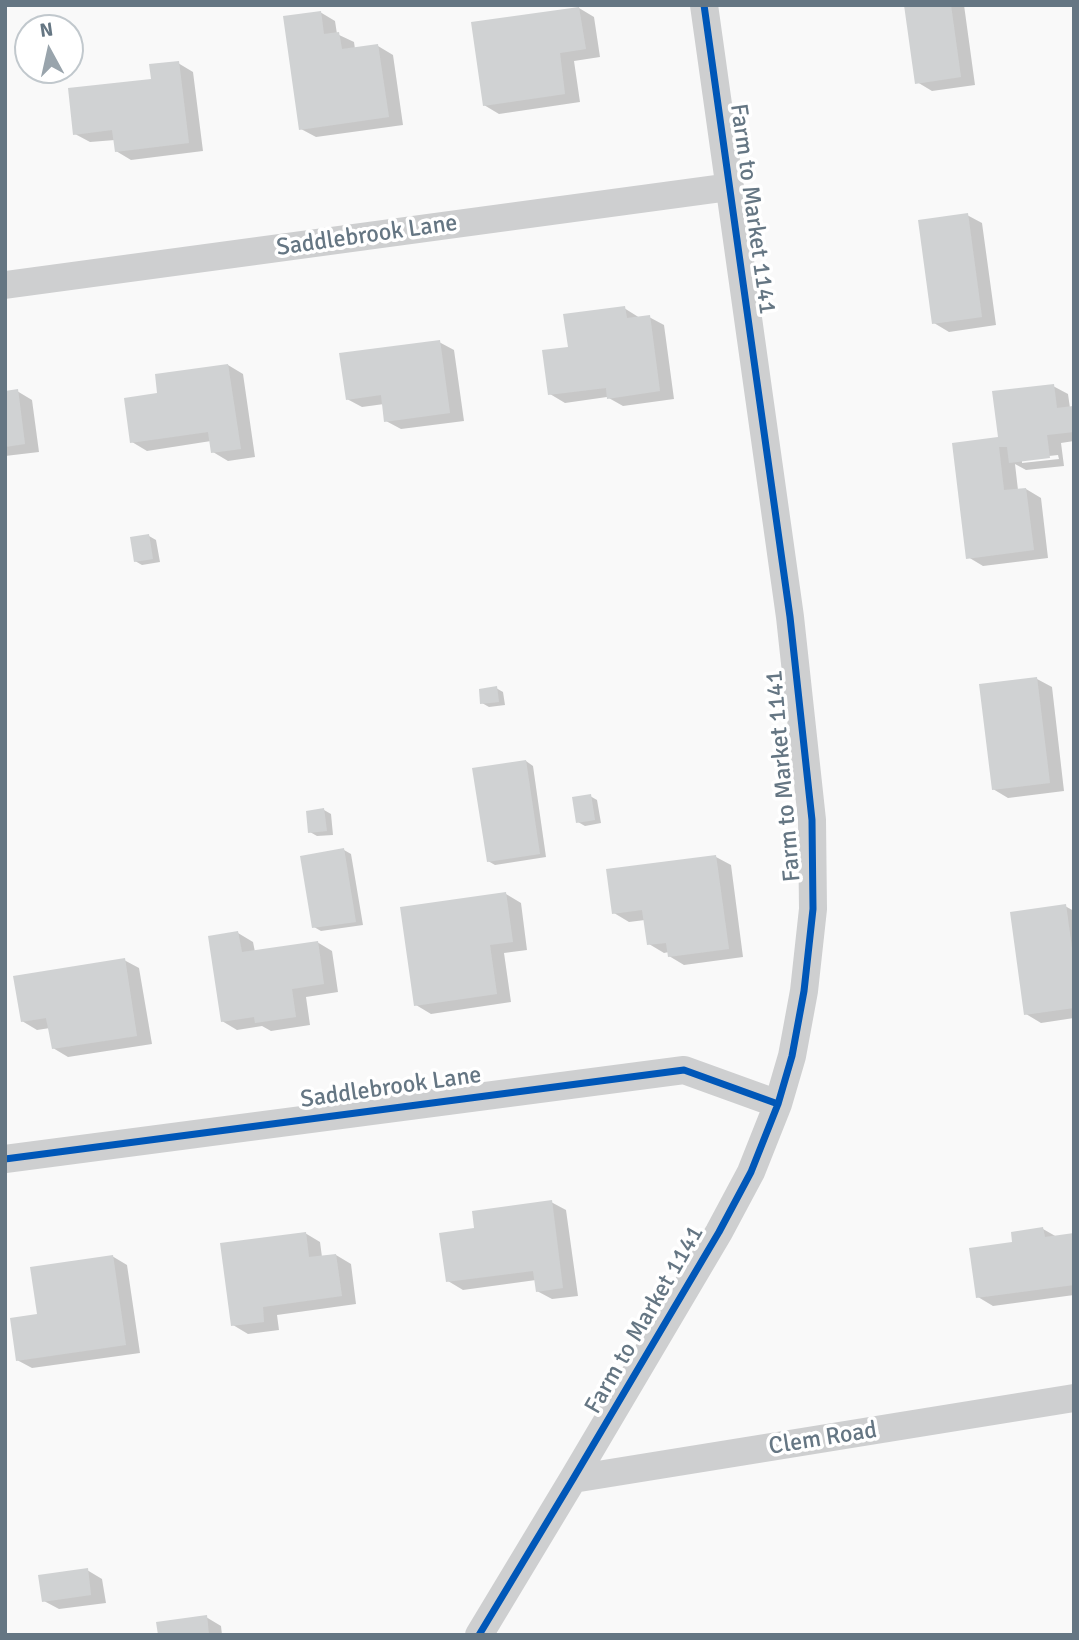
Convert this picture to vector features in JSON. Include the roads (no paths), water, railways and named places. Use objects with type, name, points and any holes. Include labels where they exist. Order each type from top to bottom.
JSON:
[{"type":"street","name":"Farm to Market 1141","points":[[479,1635],[751,1172],[778,1104],[792,1056],[804,990],[813,909],[812,820],[790,617],[704,5]]},
{"type":"street","name":"Saddlebrook Lane","points":[[5,285],[730,187]]},
{"type":"street","name":"Saddlebrook Lane","points":[[5,1159],[684,1070],[778,1104]]},
{"type":"street","name":"Clem Road","points":[[573,1479],[1074,1398]]}]
